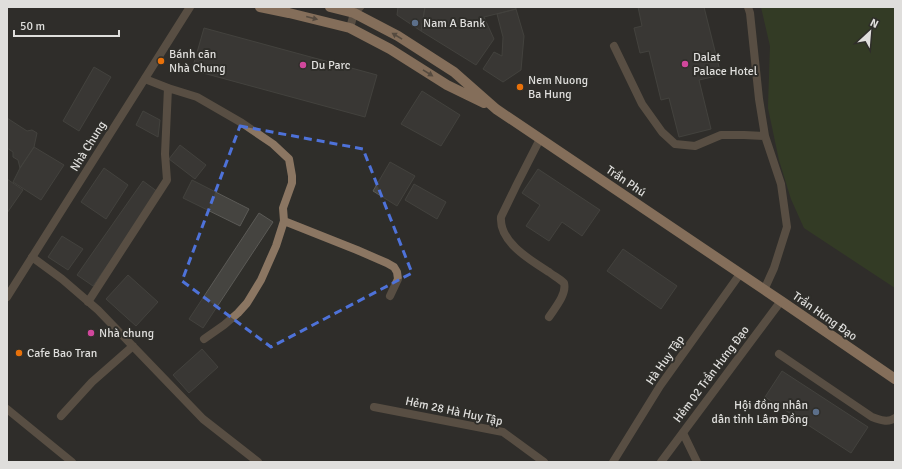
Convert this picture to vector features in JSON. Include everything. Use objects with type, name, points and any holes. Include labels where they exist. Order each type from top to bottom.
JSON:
[{"type":"main road","name":"Trần Phú","points":[[260,7],[350,28],[390,49],[447,85],[496,109]]},
{"type":"main road","name":"Trần Phú","points":[[330,7],[357,10],[454,72],[496,109],[740,274]]},
{"type":"main road","name":"Trần Hưng Đạo","points":[[740,274],[895,379]]},
{"type":"street","name":"Nhà Chung","points":[[7,297],[190,7]]},
{"type":"street","points":[[748,7],[765,136],[781,184],[787,227],[774,268],[764,290]]},
{"type":"street","points":[[350,28],[357,10]]},
{"type":"street","points":[[614,46],[642,104],[662,132],[675,144],[695,146],[721,135],[765,136]]},
{"type":"street","points":[[145,79],[197,97],[242,123],[273,144],[289,159],[292,183],[283,208],[284,221],[276,246],[264,273],[247,303],[238,313],[204,340]]},
{"type":"street","points":[[88,302],[167,180],[165,154],[168,88]]},
{"type":"street","points":[[540,139],[514,191],[501,222],[506,236],[516,249],[564,283],[564,292],[549,317]]},
{"type":"street","points":[[284,221],[357,250],[394,267],[397,272],[398,279],[390,296]]},
{"type":"street","points":[[32,257],[62,279],[98,310],[203,419],[258,462]]},
{"type":"street","name":"Hà Huy Tập","points":[[613,462],[660,386],[740,274]]},
{"type":"street","name":"Hẻm 02 Trần Hưng Đạo","points":[[661,462],[781,301]]},
{"type":"street","points":[[61,416],[92,382],[133,346]]},
{"type":"street","points":[[779,354],[872,417],[879,420],[888,421],[895,418]]},
{"type":"street","name":"Hẻm 28 Hà Huy Tập","points":[[374,407],[503,432],[544,462]]},
{"type":"street","points":[[7,409],[72,462]]},
{"type":"street","points":[[683,433],[697,462]]},
{"type":"highlighted area","points":[[240,126],[363,149],[412,273],[271,347],[182,281]]},
{"type":"green space","points":[[761,7],[895,7],[895,288],[804,228],[791,199],[779,160],[768,108],[770,46]]},
{"type":"building","name":"Nam A Bank","points":[[398,7],[425,7],[421,31],[397,15]]},
{"type":"building","points":[[425,7],[516,7],[516,9],[484,17],[494,39],[476,65],[421,31]]},
{"type":"building","name":"Dalat Palace Hotel","points":[[638,7],[704,7],[721,75],[699,80],[711,129],[679,137],[669,98],[661,100],[649,51],[640,53],[634,28],[642,26]]},
{"type":"building","points":[[516,9],[524,36],[521,70],[503,82],[483,69],[494,52],[502,56],[503,37],[497,14]]},
{"type":"building","points":[[204,28],[377,75],[365,117],[192,70]]},
{"type":"building","points":[[94,67],[111,77],[79,131],[63,121]]},
{"type":"building","points":[[422,91],[460,115],[441,146],[401,124]]},
{"type":"building","points":[[143,111],[160,120],[158,137],[136,125]]},
{"type":"building","points":[[7,118],[27,131],[32,130],[37,133],[34,147],[20,168],[18,160],[13,157],[13,152],[7,148]]},
{"type":"building","points":[[180,145],[206,165],[195,179],[169,159]]},
{"type":"building","points":[[34,147],[64,165],[41,200],[13,182],[20,168]]},
{"type":"building","points":[[390,162],[415,176],[397,206],[373,191]]},
{"type":"building","points":[[104,168],[128,185],[106,219],[81,202]]},
{"type":"building","points":[[538,169],[600,210],[582,236],[562,222],[549,241],[526,226],[540,205],[522,193]]},
{"type":"building","points":[[7,179],[23,190],[7,213]]},
{"type":"building","points":[[192,180],[249,209],[240,226],[183,198]]},
{"type":"building","points":[[143,181],[158,192],[93,286],[77,275]]},
{"type":"building","points":[[414,184],[446,202],[437,219],[405,200]]},
{"type":"building","points":[[259,213],[273,222],[203,328],[189,319]]},
{"type":"building","points":[[62,236],[83,249],[68,270],[48,257]]},
{"type":"building","points":[[623,249],[677,286],[661,309],[607,271]]},
{"type":"building","points":[[128,275],[158,302],[136,326],[106,299]]},
{"type":"building","points":[[202,349],[218,367],[189,393],[173,375]]},
{"type":"building","name":"Hội đồng nhân dân tỉnh Lâm Đồng","points":[[782,371],[868,427],[851,453],[765,397]]},
{"type":"place","name":"Nam A Bank","points":[[415,23]]},
{"type":"place","name":"Bánh căn Nhà Chung","points":[[161,61]]},
{"type":"place","name":"Dalat Palace Hotel","points":[[685,64]]},
{"type":"place","name":"Du Parc","points":[[303,65]]},
{"type":"place","name":"Nem Nuong Ba Hung","points":[[520,87]]},
{"type":"place","name":"Nhà chung","points":[[91,333]]},
{"type":"place","name":"Cafe Bao Tran","points":[[19,353]]},
{"type":"place","name":"Hội đồng nhân dân tỉnh Lâm Đồng","points":[[816,412]]}]
